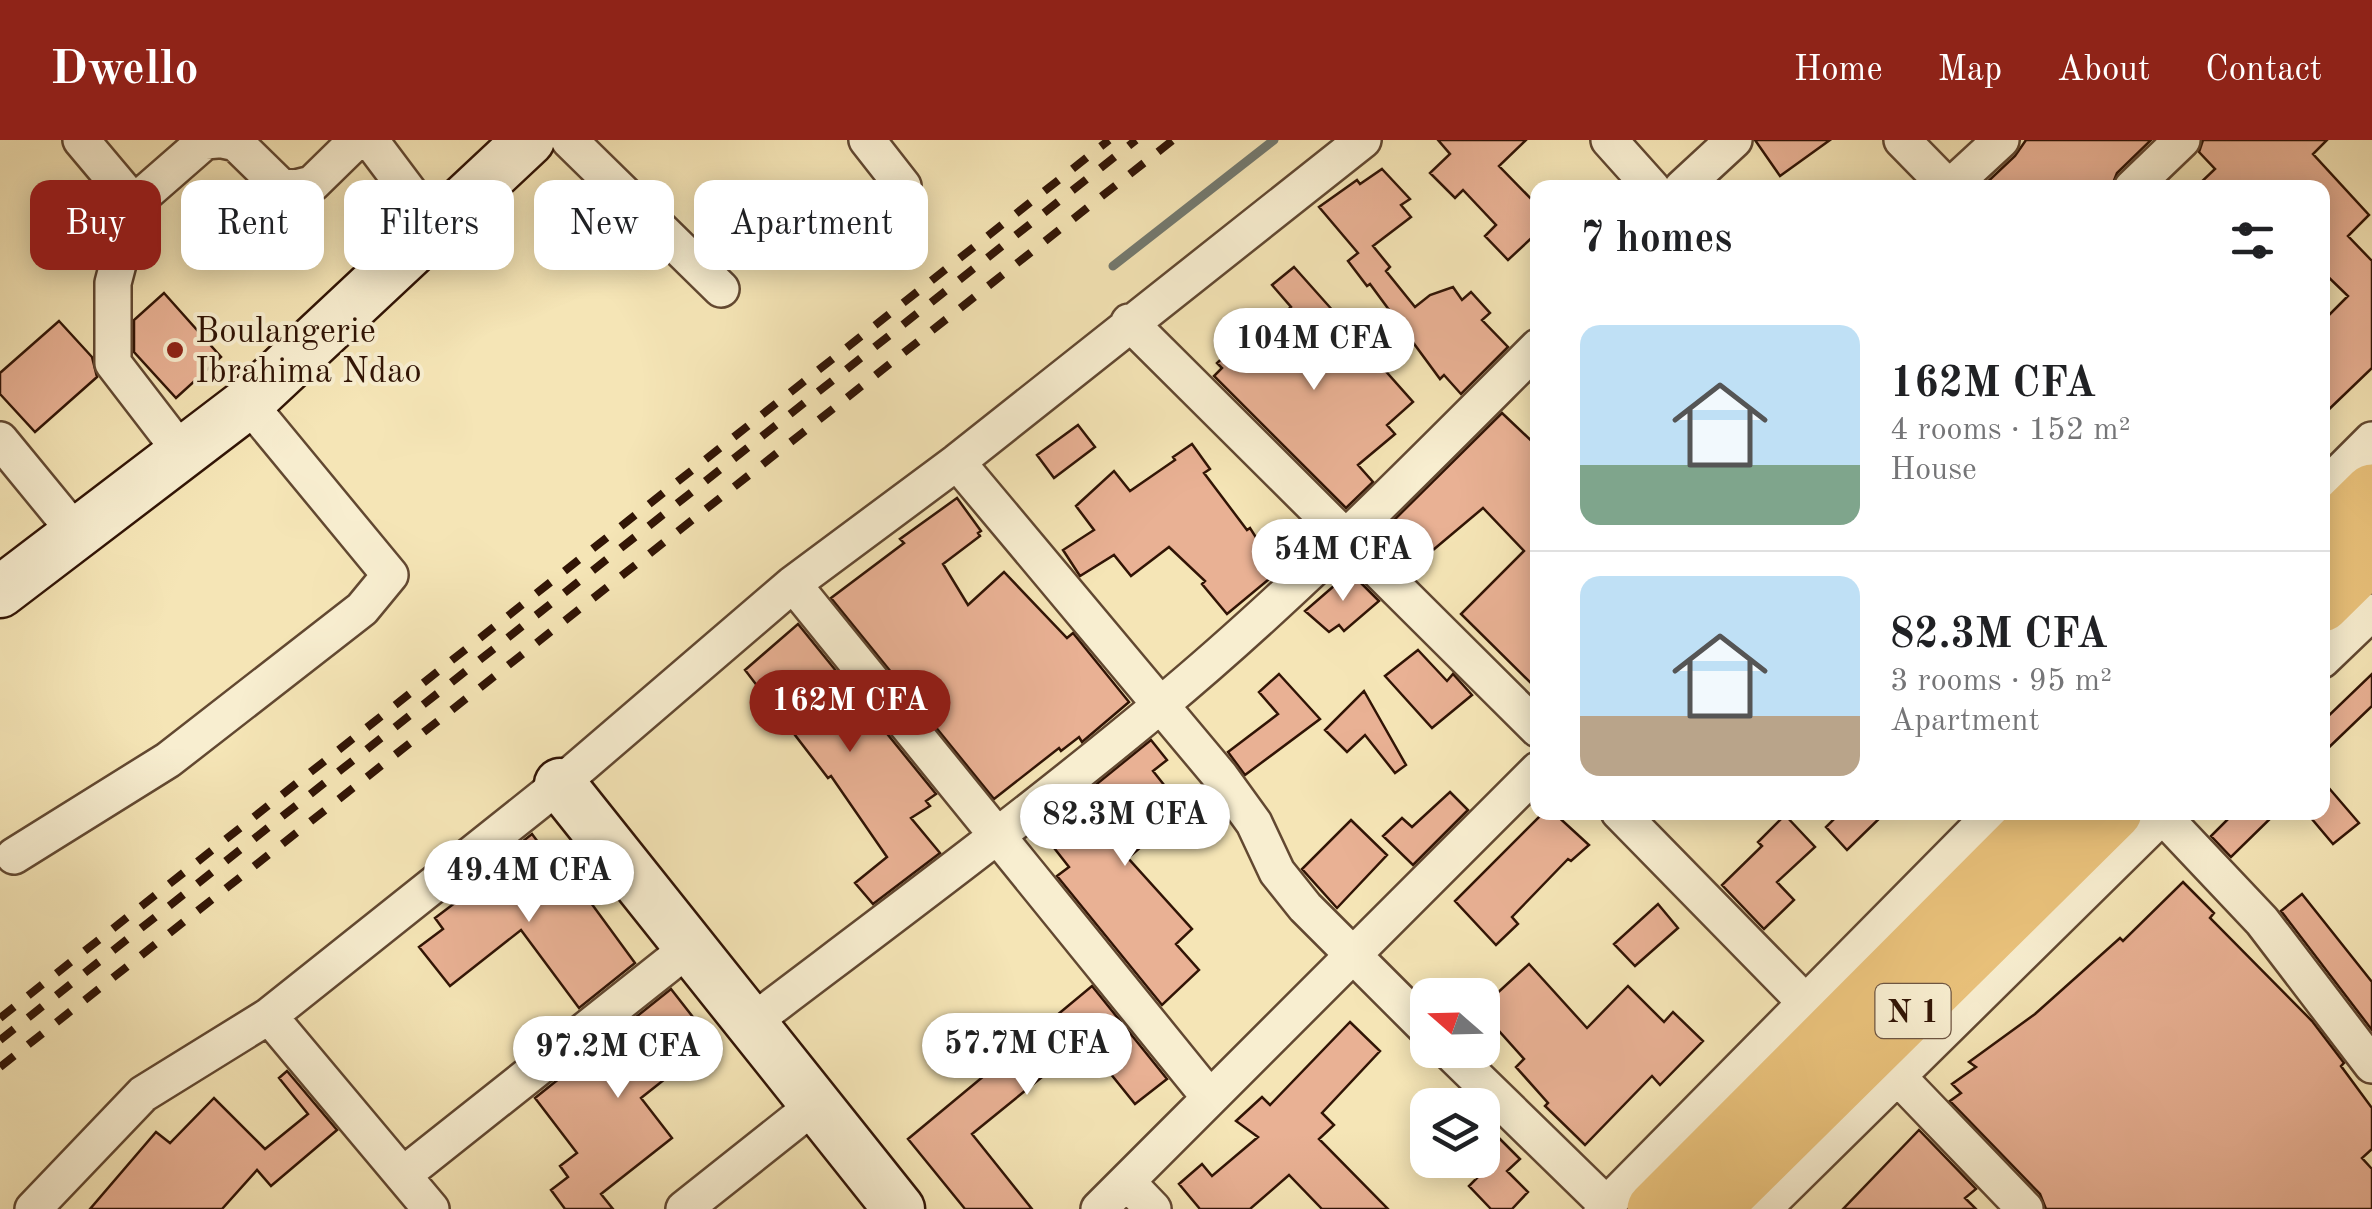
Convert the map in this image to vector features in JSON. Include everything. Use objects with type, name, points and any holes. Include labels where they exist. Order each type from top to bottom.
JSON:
[{"type":"highway","points":[[2330,533],[2372,492]]},
{"type":"highway","points":[[2358,616],[2372,555]]},
{"type":"highway","name":"N 1","points":[[1621,1208],[2043,820]]},
{"type":"highway","name":"N 1","points":[[1712,1209],[2143,820]]},
{"type":"street","points":[[81,140],[115,180]]},
{"type":"street","points":[[161,180],[205,142],[220,140],[236,143],[280,186],[296,188],[312,184],[357,140]]},
{"type":"street","points":[[370,140],[400,180]]},
{"type":"street","points":[[487,180],[529,140]]},
{"type":"street","points":[[569,140],[721,290]]},
{"type":"street","points":[[867,140],[897,180]]},
{"type":"street","points":[[33,1209],[143,1094],[270,1016],[560,784],[794,584],[956,462],[1362,140]]},
{"type":"street","points":[[1609,140],[1645,180]]},
{"type":"street","points":[[1691,180],[1734,140]]},
{"type":"street","points":[[1902,140],[1941,180]]},
{"type":"street","points":[[1958,180],[2000,140]]},
{"type":"street","points":[[2140,180],[2182,140]]},
{"type":"street","points":[[116,270],[113,363],[183,454]]},
{"type":"street","points":[[0,592],[248,403],[391,270]]},
{"type":"street","points":[[1129,322],[1530,721]]},
{"type":"street","points":[[750,1022],[998,836],[1160,706],[1347,538],[1530,356]]},
{"type":"street","points":[[14,856],[168,760],[362,608],[390,575],[248,403]]},
{"type":"street","points":[[0,440],[78,535]]},
{"type":"street","points":[[2330,482],[2372,440]]},
{"type":"street","points":[[956,462],[1231,791],[1254,823],[1286,884],[1351,956],[1410,1013]]},
{"type":"street","points":[[794,584],[1210,1098]]},
{"type":"street","points":[[2330,650],[2358,616]]},
{"type":"street","points":[[1099,1209],[1530,778]]},
{"type":"street","points":[[560,784],[899,1209]]},
{"type":"street","points":[[1627,820],[1807,1004]]},
{"type":"street","points":[[1468,1068],[1621,1208],[1807,1004],[1986,820]]},
{"type":"street","points":[[1763,1209],[1899,1078],[2144,820]]},
{"type":"street","points":[[2156,820],[2262,921],[2372,1065]]},
{"type":"street","points":[[402,1175],[690,947]]},
{"type":"street","points":[[270,1016],[431,1209]]},
{"type":"street","points":[[1899,1078],[2025,1209]]},
{"type":"street","points":[[684,1209],[816,1104]]},
{"type":"street","points":[[1126,1182],[1153,1209]]},
{"type":"building","points":[[1438,140],[1526,140],[1499,166],[1530,198],[1530,239],[1508,260],[1485,236],[1496,225],[1463,190],[1455,198],[1430,173],[1450,154]]},
{"type":"building","points":[[1755,140],[1830,140],[1780,176]]},
{"type":"building","points":[[2026,140],[2151,140],[2114,180],[1990,180]]},
{"type":"building","points":[[2203,140],[2327,140],[2313,154],[2369,215],[2348,236],[2372,261],[2372,368],[2330,408],[2330,314],[2348,296],[2330,279],[2330,180],[2203,180],[2215,169],[2199,152]]},
{"type":"building","points":[[1382,169],[1410,199],[1401,205],[1411,217],[1373,246],[1390,267],[1386,271],[1415,307],[1430,295],[1453,287],[1462,300],[1471,292],[1490,313],[1482,320],[1508,347],[1461,394],[1444,375],[1440,379],[1370,284],[1367,286],[1348,261],[1358,253],[1319,207],[1357,180],[1360,184]]},
{"type":"building","points":[[1294,267],[1335,313],[1309,335],[1343,370],[1366,349],[1413,402],[1387,425],[1395,434],[1358,465],[1373,482],[1346,508],[1214,376],[1222,368],[1217,363],[1242,340],[1248,346],[1291,307],[1272,285]]},
{"type":"building","points":[[164,293],[221,357],[176,398],[134,352],[134,320]]},
{"type":"building","points":[[59,321],[92,357],[97,377],[35,432],[0,394],[0,373]]},
{"type":"building","points":[[1502,413],[1530,439],[1530,682],[1461,614],[1524,551],[1483,508],[1414,566],[1381,533]]},
{"type":"building","points":[[1078,425],[1095,447],[1054,478],[1037,455]]},
{"type":"building","points":[[1192,444],[1210,469],[1204,473],[1247,530],[1250,528],[1257,539],[1261,536],[1286,565],[1227,614],[1202,584],[1205,581],[1169,547],[1131,576],[1114,555],[1080,576],[1063,550],[1094,530],[1076,506],[1114,471],[1130,491]]},
{"type":"building","points":[[957,498],[981,531],[980,536],[943,564],[968,605],[1004,572],[1067,638],[1073,633],[1129,702],[1082,742],[1079,737],[1061,751],[1059,748],[994,799],[831,598],[904,543],[900,539]]},
{"type":"building","points":[[1350,572],[1379,601],[1344,631],[1339,625],[1329,632],[1305,611]]},
{"type":"building","points":[[798,624],[936,794],[926,801],[930,806],[911,818],[940,853],[873,904],[855,883],[887,857],[831,776],[828,778],[745,670]]},
{"type":"building","points":[[1418,650],[1447,681],[1453,674],[1472,695],[1432,728],[1385,676]]},
{"type":"building","points":[[1279,674],[1320,719],[1245,775],[1228,752],[1278,714],[1259,692]]},
{"type":"building","points":[[2372,674],[2372,706],[2330,746],[2330,714]]},
{"type":"building","points":[[1364,691],[1406,765],[1395,773],[1365,735],[1347,752],[1325,730]]},
{"type":"building","points":[[1151,740],[1167,760],[1153,771],[1184,810],[1128,858],[1192,929],[1176,944],[1199,970],[1162,1005],[1057,876],[1069,867],[1040,830]]},
{"type":"building","points":[[2330,789],[2359,823],[2333,844],[2313,820],[2330,820]]},
{"type":"building","points":[[1450,792],[1468,810],[1413,865],[1383,836],[1402,818],[1412,827]]},
{"type":"building","points":[[1351,820],[1387,855],[1337,908],[1302,869]]},
{"type":"building","points":[[1536,820],[1562,820],[1589,845],[1571,861],[1568,859],[1512,917],[1518,924],[1496,945],[1455,901]]},
{"type":"building","points":[[1780,820],[1790,820],[1815,847],[1777,882],[1794,900],[1764,929],[1722,885],[1762,846],[1758,842]]},
{"type":"building","points":[[1833,820],[1878,820],[1847,850],[1826,827]]},
{"type":"building","points":[[2227,820],[2269,820],[2231,857],[2211,836]]},
{"type":"building","points":[[532,834],[578,896],[583,892],[635,963],[579,1008],[521,930],[450,986],[419,947],[443,929],[435,918],[464,896],[460,891]]},
{"type":"building","points":[[2183,882],[2214,913],[2210,918],[2312,1021],[2372,1108],[2372,1149],[2362,1158],[2372,1169],[2372,1209],[2046,1209],[2040,1194],[1950,1101],[1961,1093],[1952,1084],[1976,1067],[1969,1062],[2035,1014],[2120,938],[2123,941]]},
{"type":"building","points":[[2302,894],[2372,982],[2372,1030],[2281,911]]},
{"type":"building","points":[[1658,904],[1678,928],[1635,966],[1614,944]]},
{"type":"building","points":[[1529,964],[1587,1028],[1628,986],[1664,1022],[1673,1012],[1703,1041],[1660,1085],[1652,1076],[1585,1145],[1545,1106],[1548,1103],[1516,1067],[1524,1059],[1500,1032],[1500,991]]},
{"type":"building","points":[[1092,986],[1167,1079],[1135,1104],[1085,1042],[972,1134],[1032,1209],[965,1209],[908,1139]]},
{"type":"building","points":[[671,989],[707,1035],[694,1045],[699,1052],[641,1098],[672,1138],[601,1194],[613,1209],[565,1209],[551,1190],[568,1177],[560,1166],[577,1153],[535,1098]]},
{"type":"building","points":[[1350,1022],[1380,1051],[1322,1113],[1334,1125],[1319,1139],[1388,1209],[1322,1209],[1289,1175],[1250,1209],[1200,1209],[1179,1184],[1202,1164],[1212,1176],[1258,1137],[1236,1121],[1262,1097],[1270,1105]]},
{"type":"building","points":[[287,1071],[337,1130],[271,1186],[257,1170],[222,1209],[90,1209],[156,1132],[170,1143],[214,1098],[265,1149],[308,1114],[279,1078]]},
{"type":"building","points":[[1919,1130],[1976,1189],[1965,1198],[1976,1209],[1843,1209]]},
{"type":"building","points":[[1500,1139],[1520,1159],[1507,1171],[1528,1192],[1512,1209],[1491,1209],[1469,1186],[1477,1178],[1500,1178]]},
{"type":"waterway","points":[[1113,266],[1274,140]]},
{"type":"railway","points":[[0,1018],[1109,140]]},
{"type":"railway","points":[[0,1040],[1136,140]]},
{"type":"railway","points":[[0,1067],[1173,140]]},
{"type":"place","name":"Boulangerie Ibrahima Ndao","points":[[175,350]]}]
